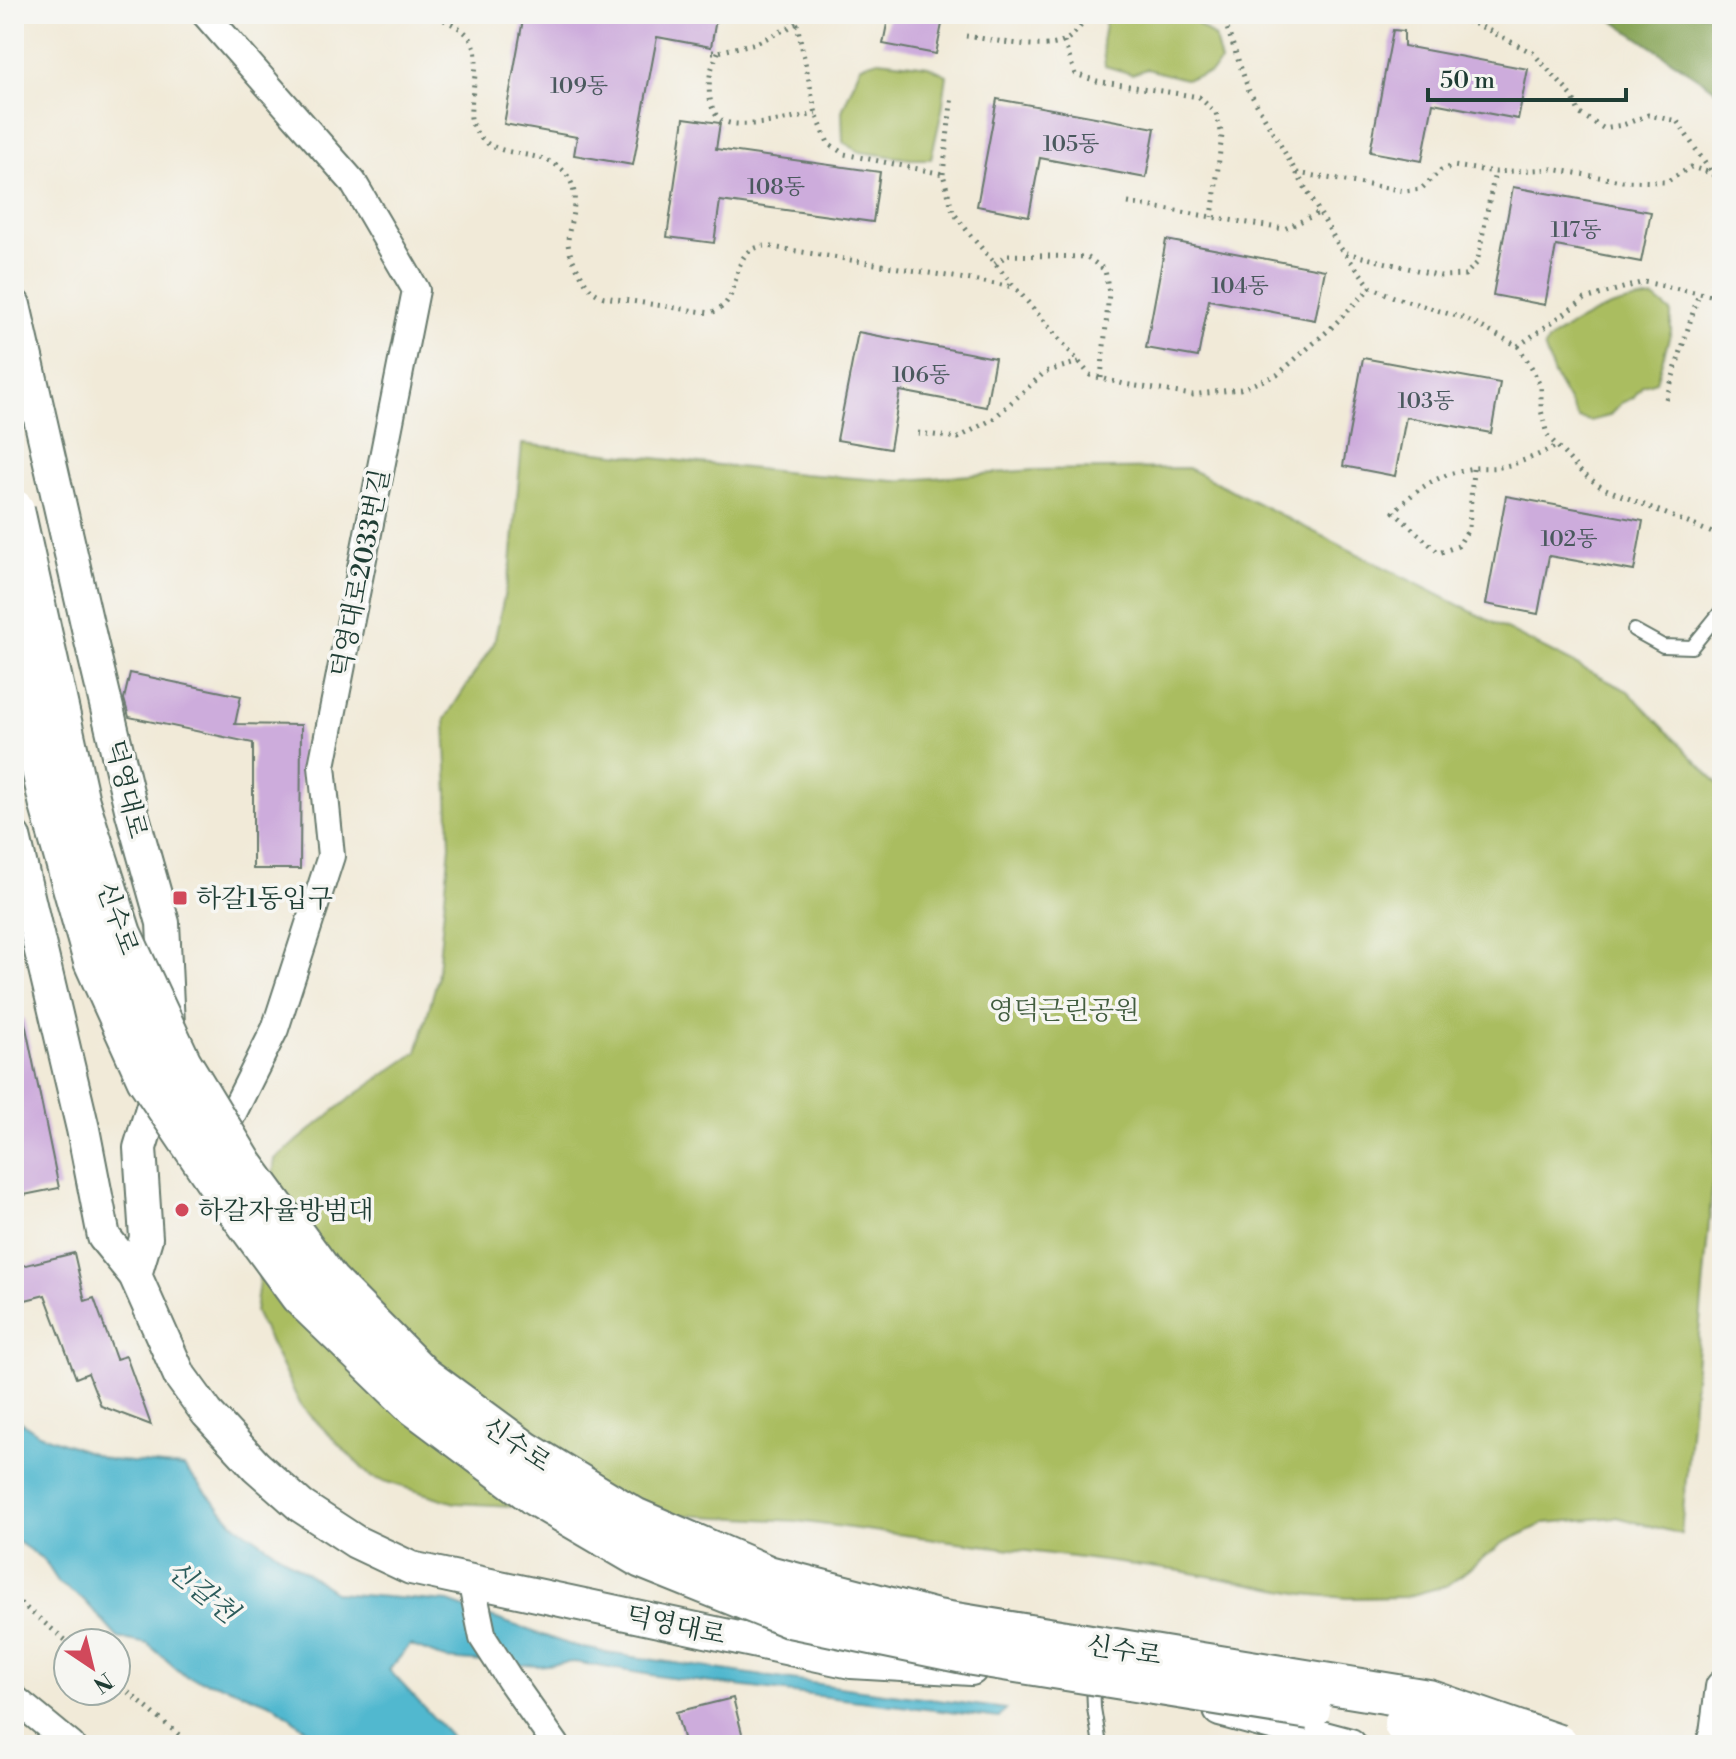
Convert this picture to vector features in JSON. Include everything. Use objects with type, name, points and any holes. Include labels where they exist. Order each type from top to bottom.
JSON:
[{"type":"main road","name":"신수로","points":[[14,510],[79,802],[121,934],[181,1063],[243,1165],[329,1282],[422,1376],[524,1451],[634,1518],[768,1576],[937,1620],[1428,1700],[1558,1745]]},
{"type":"main road","name":"신수로","points":[[14,646],[50,805],[94,961],[147,1078],[220,1186],[300,1295],[413,1404],[536,1496],[642,1558],[789,1617],[973,1655],[1421,1727],[1471,1745]]},
{"type":"street","name":"덕영대로2033번길","points":[[205,14],[353,182],[416,290],[322,766],[331,856],[275,1029],[230,1119],[207,1184]]},
{"type":"street","name":"덕영대로","points":[[14,305],[117,816],[163,923],[170,1049],[140,1148],[146,1238],[135,1275]]},
{"type":"street","name":"덕영대로","points":[[25,834],[104,1237],[135,1275],[180,1376],[207,1413],[256,1466],[301,1506],[356,1542],[411,1568],[851,1662],[1093,1675],[1350,1745]]},
{"type":"street","points":[[471,1580],[483,1638],[556,1745]]},
{"type":"street","points":[[1713,1741],[1722,1687]]},
{"type":"street","points":[[14,1698],[71,1745]]},
{"type":"lane","points":[[1634,630],[1663,646],[1692,647],[1722,610]]},
{"type":"lane","points":[[25,834],[117,816]]},
{"type":"lane","points":[[1093,1675],[1100,1745]]},
{"type":"path","points":[[429,14],[452,23],[475,45],[477,62],[470,114],[477,134],[498,148],[545,158],[569,177],[575,192],[568,239],[570,253],[587,286],[596,294],[710,313],[718,310],[731,296],[742,258],[752,249],[766,246],[1014,287]]},
{"type":"path","points":[[784,14],[797,24],[816,114],[828,143],[844,154],[943,174]]},
{"type":"path","points":[[966,36],[1041,46],[1064,42],[1085,22],[1087,14]]},
{"type":"path","points":[[1222,14],[1249,91],[1319,213],[1344,253],[1371,287],[1466,319],[1518,346],[1541,388],[1541,410],[1547,435],[1582,473],[1601,487],[1722,537]]},
{"type":"path","points":[[1444,14],[1478,25],[1533,53],[1572,96],[1580,114],[1603,128],[1623,125],[1648,115],[1677,121],[1711,173],[1722,183]]},
{"type":"path","points":[[797,24],[756,43],[715,52],[710,76],[711,107],[721,120],[738,124],[816,114]]},
{"type":"path","points":[[1064,42],[1075,74],[1097,81],[1199,97],[1216,113],[1222,135],[1212,217]]},
{"type":"path","points":[[952,95],[943,174],[953,212],[1090,375],[1192,395],[1240,389],[1277,375],[1331,328],[1371,287]]},
{"type":"path","points":[[1296,173],[1405,191],[1421,189],[1441,170],[1454,166],[1495,172],[1552,169],[1622,181],[1666,182],[1691,167],[1711,173]]},
{"type":"path","points":[[1344,253],[1441,276],[1465,275],[1477,263],[1495,172]]},
{"type":"path","points":[[1128,203],[1284,229],[1319,213]]},
{"type":"path","points":[[995,264],[1007,255],[1087,257],[1105,270],[1109,293],[1101,378]]},
{"type":"path","points":[[1518,346],[1585,299],[1644,282],[1722,297]]},
{"type":"path","points":[[1666,399],[1699,293]]},
{"type":"path","points":[[918,433],[958,438],[993,419],[1045,372],[1079,362]]},
{"type":"path","points":[[1473,469],[1469,528],[1458,546],[1439,553],[1394,512],[1410,495],[1438,478],[1473,469],[1501,467],[1557,446]]},
{"type":"path","points":[[1722,1519],[1719,1554],[1722,1554]]},
{"type":"path","points":[[14,1598],[52,1629]]},
{"type":"path","points":[[132,1695],[191,1745]]},
{"type":"green space","points":[[1107,14],[1186,14],[1215,38],[1221,62],[1210,73],[1185,79],[1147,69],[1132,74],[1105,66],[1102,42]]},
{"type":"green space","points":[[1597,14],[1722,14],[1722,94],[1606,16]]},
{"type":"green space","points":[[879,60],[928,66],[947,75],[931,159],[860,152],[843,142],[842,111],[861,65]]},
{"type":"green space","points":[[1654,298],[1671,312],[1671,331],[1656,381],[1643,385],[1633,398],[1621,403],[1609,416],[1590,421],[1578,418],[1554,375],[1544,347],[1559,333],[1600,311]]},
{"type":"green space","name":"영덕근린공원","points":[[522,444],[895,481],[1034,470],[1188,468],[1628,691],[1722,788],[1722,1077],[1681,1534],[1617,1517],[1545,1523],[1503,1543],[1448,1585],[1405,1597],[1347,1598],[1304,1594],[1181,1571],[797,1521],[455,1503],[371,1477],[301,1406],[255,1312],[275,1159],[349,1099],[417,1052],[437,980],[450,845],[445,719],[494,643],[511,564]]},
{"type":"water","name":"신갈천","points":[[14,1417],[39,1434],[110,1460],[184,1467],[232,1522],[336,1593],[448,1602],[571,1645],[613,1654],[1006,1709],[999,1718],[663,1677],[574,1662],[537,1666],[446,1659],[410,1645],[389,1670],[459,1745],[327,1745],[274,1705],[225,1686],[185,1676],[148,1644],[132,1641],[132,1627],[108,1627],[84,1600],[59,1583],[44,1560],[14,1539]]},
{"type":"building","points":[[524,14],[717,14],[711,47],[657,37],[633,165],[574,155],[577,137],[504,124]]},
{"type":"building","points":[[889,14],[944,14],[936,54],[883,44]]},
{"type":"building","points":[[1393,30],[1404,31],[1404,46],[1528,69],[1518,119],[1433,103],[1422,161],[1370,152]]},
{"type":"building","points":[[997,99],[1155,128],[1146,178],[1040,158],[1029,216],[977,206]]},
{"type":"building","points":[[684,118],[720,123],[716,149],[880,172],[873,222],[720,201],[714,243],[667,237]]},
{"type":"building","points":[[1513,187],[1651,212],[1641,262],[1556,246],[1545,305],[1493,295]]},
{"type":"building","points":[[1166,240],[1325,270],[1315,320],[1209,300],[1198,357],[1146,348]]},
{"type":"building","points":[[858,332],[995,358],[986,407],[900,391],[890,449],[837,440]]},
{"type":"building","points":[[1363,358],[1500,383],[1491,433],[1406,417],[1395,476],[1343,466]]},
{"type":"building","points":[[1506,496],[1643,521],[1634,571],[1549,556],[1538,614],[1486,604]]},
{"type":"building","points":[[130,673],[241,696],[235,724],[301,725],[300,869],[253,869],[253,743],[129,717],[124,699]]},
{"type":"building","points":[[24,1018],[59,1188],[14,1197],[14,1019]]},
{"type":"building","points":[[74,1253],[85,1301],[94,1298],[116,1359],[126,1356],[151,1425],[101,1406],[88,1373],[76,1378],[45,1295],[14,1303],[14,1268]]},
{"type":"building","points":[[733,1698],[745,1745],[685,1745],[676,1712]]},
{"type":"place","name":"하갈1동입구","points":[[180,898]]},
{"type":"place","name":"하갈자율방범대","points":[[182,1210]]}]
